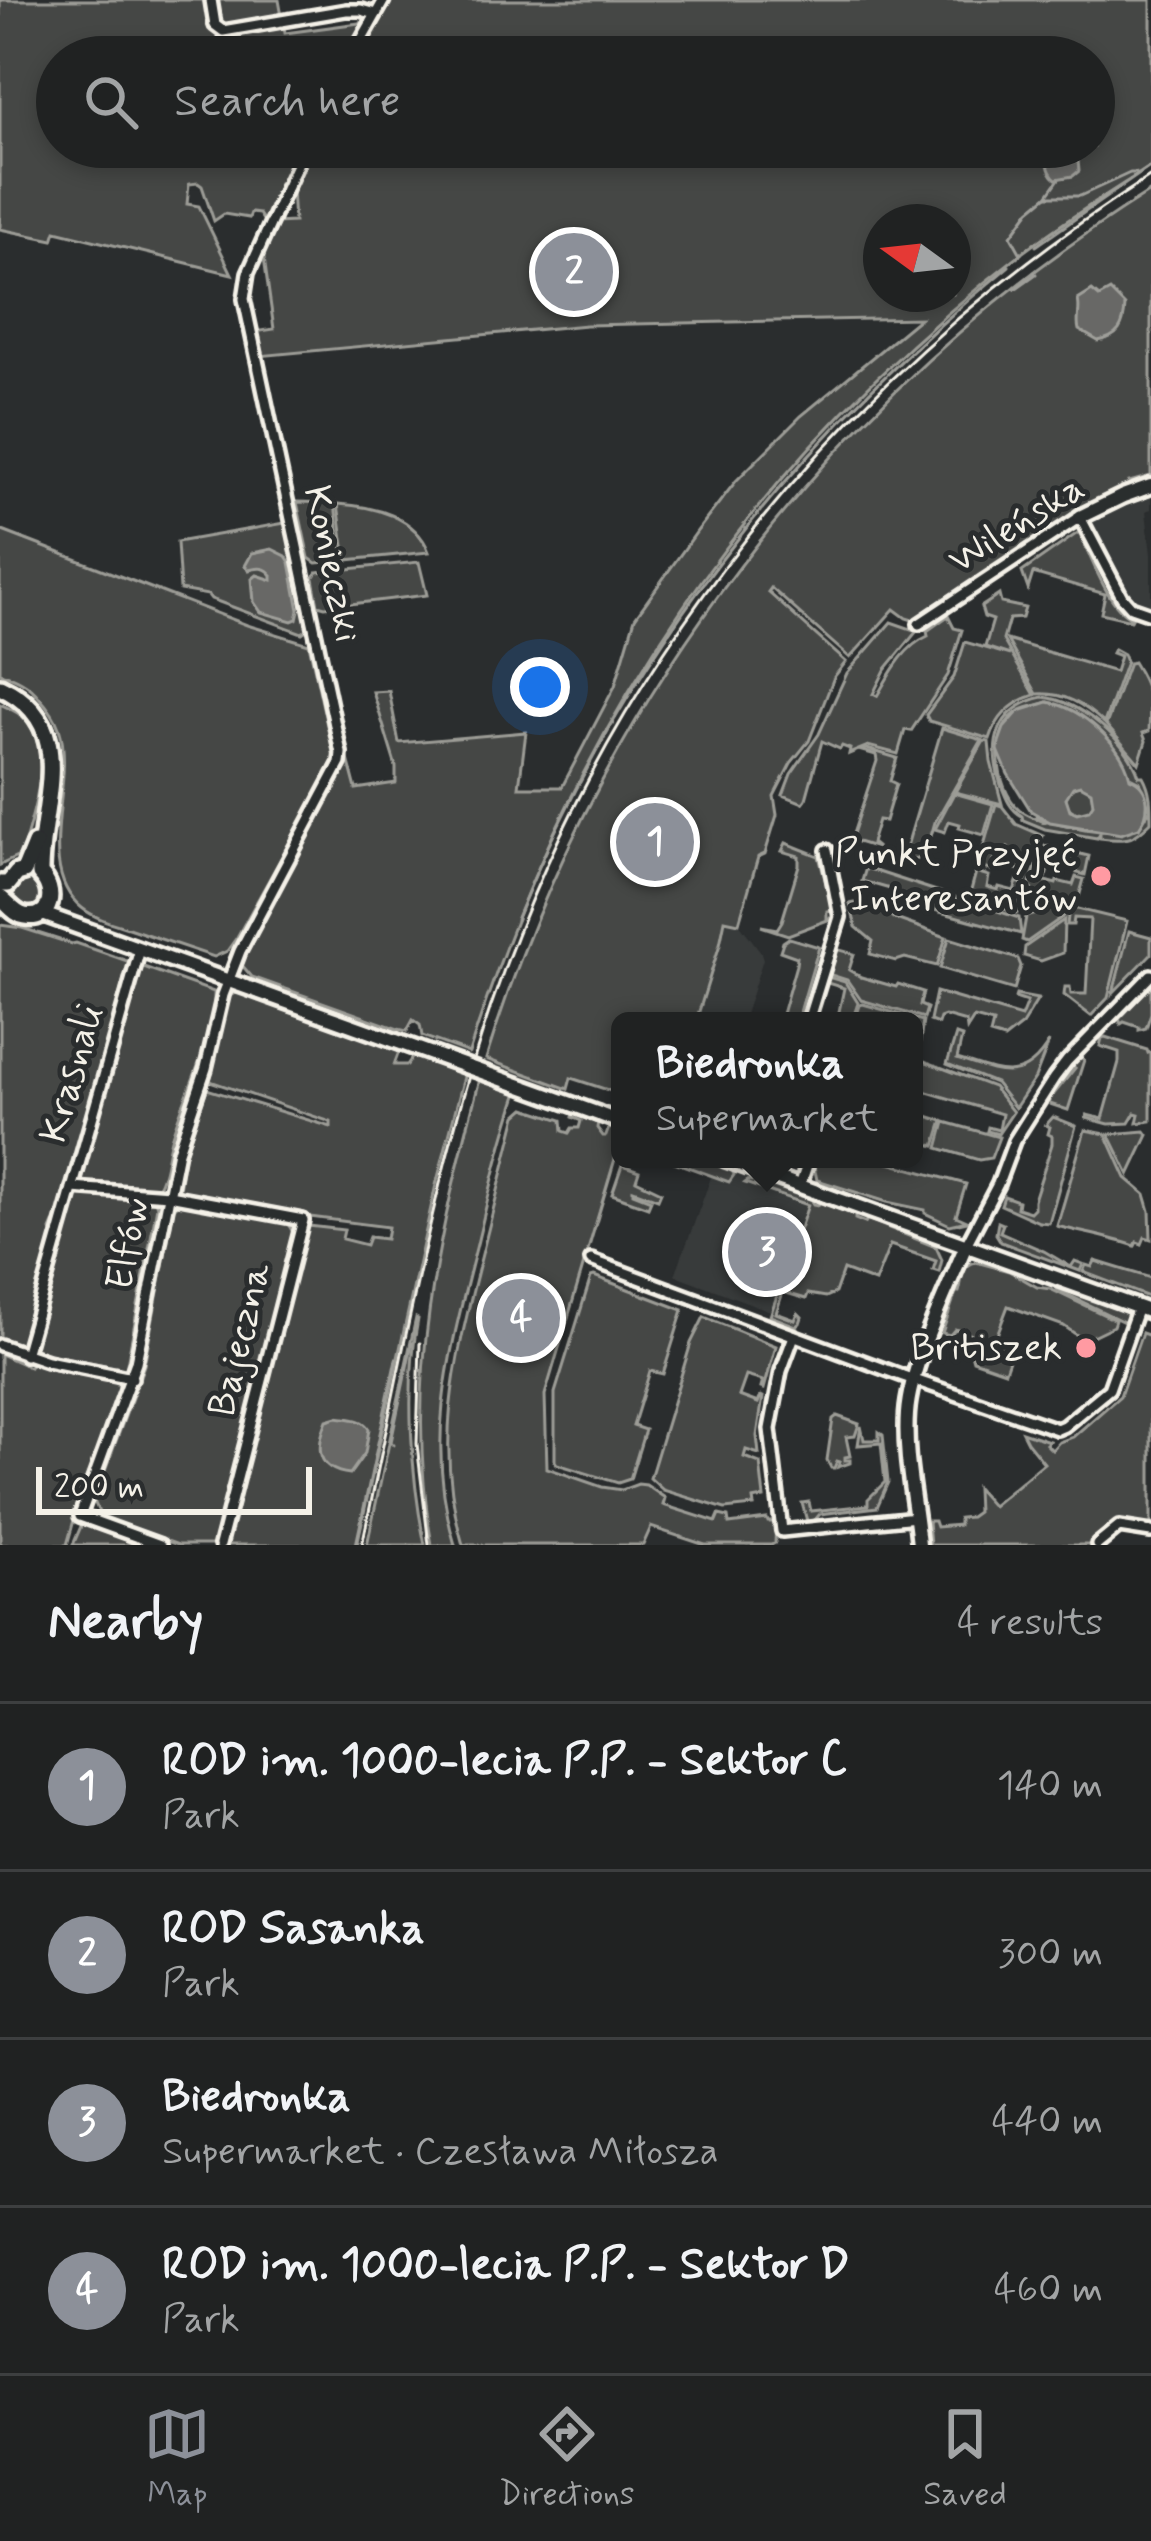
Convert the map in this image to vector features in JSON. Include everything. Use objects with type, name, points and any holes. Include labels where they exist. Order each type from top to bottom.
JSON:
[{"type":"main road","points":[[0,687],[28,704],[51,752],[51,778],[32,872]]},
{"type":"main road","points":[[32,872],[49,882],[51,896],[46,908],[33,916],[19,914],[4,892],[17,873],[32,872]]},
{"type":"street","points":[[212,0],[215,25],[223,31],[346,10],[376,14]]},
{"type":"street","points":[[364,36],[384,0]]},
{"type":"street","name":"Konieczki","points":[[229,981],[341,753],[244,299],[248,273],[296,168]]},
{"type":"street","name":"Wileńska","points":[[919,624],[1080,517],[1151,486]]},
{"type":"street","points":[[1080,517],[1122,596],[1131,607],[1151,614]]},
{"type":"street","points":[[811,1012],[840,917],[827,850]]},
{"type":"street","points":[[51,896],[86,931]]},
{"type":"street","points":[[40,913],[611,1119]]},
{"type":"street","name":"Krasnali","points":[[25,1355],[140,949]]},
{"type":"street","points":[[919,1545],[907,1418],[914,1379],[966,1245],[1014,1141],[1054,1078],[1151,976]]},
{"type":"street","name":"Elfów","points":[[160,1545],[80,1516],[132,1378],[178,1151],[229,981]]},
{"type":"street","points":[[591,1260],[1050,1427],[1061,1428],[1108,1389],[1144,1309],[750,1168]]},
{"type":"street","points":[[800,1186],[806,1168]]},
{"type":"street","points":[[72,1188],[169,1195]]},
{"type":"street","name":"Bajeczna","points":[[169,1195],[303,1220],[220,1545]]},
{"type":"street","points":[[794,1336],[781,1371],[770,1429],[782,1532],[916,1516]]},
{"type":"street","points":[[0,1345],[25,1355],[132,1378]]},
{"type":"street","points":[[1097,1545],[1120,1527],[1151,1532]]},
{"type":"shaded area","points":[[0,0],[279,0],[285,33],[367,22],[358,36],[36,36],[36,168],[291,168],[265,223],[259,214],[251,213],[249,218],[224,214],[214,221],[202,186],[189,184],[187,204],[199,206],[232,274],[56,231],[53,240],[0,229]]},
{"type":"shaded area","points":[[389,0],[1151,0],[1151,166],[1023,252],[971,295],[971,204],[863,204],[863,312],[950,312],[836,420],[755,511],[682,608],[618,711],[561,819],[511,933],[469,1053],[422,1036],[420,1025],[413,1020],[407,1031],[398,1029],[252,977],[241,964],[344,769],[346,751],[356,789],[396,783],[396,767],[373,692],[389,691],[399,743],[526,732],[519,787],[562,787],[615,686],[635,618],[698,530],[736,481],[801,416],[920,318],[586,325],[259,356],[254,332],[274,329],[263,251],[275,223],[294,222],[292,189],[301,168],[1115,168],[1115,36],[369,36]]},
{"type":"shaded area","points":[[1049,168],[1079,171],[1056,179]]},
{"type":"shaded area","points":[[1151,191],[1151,476],[1129,482],[1130,486],[1077,513],[916,621],[894,609],[850,658],[771,588],[768,592],[846,662],[834,677],[809,741],[774,796],[777,815],[765,854],[758,857],[739,923],[725,920],[699,1012],[611,1012],[611,1091],[571,1078],[568,1089],[486,1059],[533,927],[592,800],[661,680],[741,565],[830,459],[929,360],[1036,271]]},
{"type":"shaded area","points":[[1092,291],[1099,297],[1110,291],[1125,306],[1119,330],[1098,341],[1078,326],[1078,300]]},
{"type":"shaded area","points":[[1151,494],[1151,509],[1146,511],[1151,606],[1131,596],[1093,524],[1099,515]]},
{"type":"shaded area","points":[[297,502],[335,503],[342,561],[316,563],[309,558]]},
{"type":"shaded area","points":[[338,504],[392,515],[414,530],[429,552],[346,560]]},
{"type":"shaded area","points":[[285,523],[308,629],[302,633],[208,595],[180,590],[177,542]]},
{"type":"shaded area","points":[[0,530],[247,625],[309,644],[334,757],[227,951],[214,957],[107,921],[82,908],[67,891],[57,847],[63,773],[59,728],[31,688],[0,673]]},
{"type":"shaded area","points":[[1079,532],[1107,592],[1131,620],[1101,613],[1105,594],[1033,573],[1028,589],[1022,572]]},
{"type":"shaded area","points":[[272,549],[290,562],[299,610],[292,621],[261,612],[254,602],[252,579],[257,575],[272,580],[272,575],[245,566],[252,553]]},
{"type":"shaded area","points":[[419,562],[427,595],[318,605],[313,578],[317,572]]},
{"type":"shaded area","points":[[999,595],[1001,603],[1025,608],[1022,618],[1009,619],[1003,640],[1035,695],[1006,711],[990,739],[929,721],[926,715],[954,677],[965,642],[1010,655],[985,647],[993,620],[984,617],[981,607]]},
{"type":"shaded area","points":[[948,616],[954,628],[962,630],[948,675],[911,731],[905,730],[898,754],[868,746],[849,754],[850,749],[822,741],[806,799],[803,803],[783,795],[847,673],[891,622],[917,631],[885,670],[873,694],[877,696],[904,654]]},
{"type":"shaded area","points":[[1007,640],[1115,672],[1120,656],[1112,653],[1114,649],[1123,654],[1126,662],[1104,723],[1074,701],[1037,694]]},
{"type":"shaded area","points":[[1133,662],[1149,702],[1149,731],[1143,733],[1146,741],[1139,763],[1106,725]]},
{"type":"shaded area","points":[[1043,697],[1072,706],[1114,737],[1146,781],[1150,798],[1151,822],[1136,835],[1118,839],[1045,829],[1023,820],[1005,794],[995,755],[1006,718]],"holes":[[[1048,702],[1097,731],[1118,754],[1128,776],[1140,782],[1150,810],[1139,828],[1086,829],[1035,815],[1044,822],[1021,811],[1011,800],[1000,773],[1003,729],[1024,709]]]},
{"type":"shaded area","points":[[1048,702],[1074,712],[1099,730],[1145,793],[1147,807],[1139,828],[1121,834],[1050,822],[1031,811],[998,750],[1004,728],[1019,711]],"holes":[[[1073,787],[1091,791],[1089,810],[1070,810],[1066,798]]]},
{"type":"shaded area","points":[[0,704],[23,717],[34,733],[40,767],[21,855],[0,865]]},
{"type":"shaded area","points":[[942,728],[982,740],[935,822],[925,857],[902,863]]},
{"type":"shaded area","points":[[984,741],[989,742],[1002,804],[955,792]]},
{"type":"shaded area","points":[[862,751],[897,758],[890,781],[896,784],[885,821],[878,820],[871,843],[877,848],[851,840],[877,761],[876,755]]},
{"type":"shaded area","points":[[1080,785],[1090,789],[1094,799],[1090,809],[1080,813],[1070,809],[1066,799],[1070,789]]},
{"type":"shaded area","points":[[954,793],[993,804],[984,835],[949,821],[945,832],[935,829]]},
{"type":"shaded area","points":[[996,804],[1016,824],[1043,836],[1033,858],[1009,853],[1008,846],[1006,852],[984,845]]},
{"type":"shaded area","points":[[786,843],[819,856],[833,910],[827,911],[827,918],[833,918],[788,935],[761,926],[777,929],[782,921],[799,865],[799,856],[782,851]]},
{"type":"shaded area","points":[[1043,845],[1089,856],[1085,875],[1077,873],[1079,864],[1064,856],[1052,853],[1049,865],[1037,862]]},
{"type":"shaded area","points":[[983,848],[1029,862],[1026,880],[1018,879],[1020,870],[1005,862],[994,860],[991,870],[978,867]]},
{"type":"shaded area","points":[[1036,866],[1048,869],[1045,881],[1056,884],[1073,885],[1076,877],[1084,879],[1078,901],[1041,899],[1029,886]]},
{"type":"shaded area","points":[[866,868],[1019,918],[1021,934],[940,912],[933,905],[862,881]]},
{"type":"shaded area","points":[[976,872],[989,876],[987,887],[998,890],[1014,891],[1017,882],[1023,884],[1017,913],[969,898]]},
{"type":"shaded area","points":[[28,877],[39,882],[44,893],[39,904],[28,909],[17,904],[12,893],[17,882]]},
{"type":"shaded area","points":[[850,904],[946,937],[937,966],[870,954],[873,941],[856,927]]},
{"type":"shaded area","points":[[1064,906],[1064,916],[1027,942],[1022,940],[1026,917]]},
{"type":"shaded area","points":[[1069,907],[1127,921],[1108,998],[1091,1016],[1064,995],[1065,987],[1070,987],[1071,994],[1086,994],[1090,919],[1074,918],[1073,925],[1067,925]]},
{"type":"shaded area","points":[[725,920],[739,923],[763,959],[746,1012],[697,1012]]},
{"type":"shaded area","points":[[1064,920],[1063,953],[1041,961],[1024,956],[1025,947]]},
{"type":"shaded area","points":[[0,925],[133,963],[132,968],[127,967],[60,1220],[51,1230],[55,1238],[25,1343],[16,1345],[0,1339]]},
{"type":"shaded area","points":[[1129,931],[1151,937],[1151,954],[1113,993]]},
{"type":"shaded area","points":[[789,938],[819,947],[800,1012],[783,1012],[797,957],[780,951]]},
{"type":"shaded area","points":[[949,938],[1018,959],[1021,966],[1014,990],[940,968]]},
{"type":"shaded area","points":[[836,949],[854,954],[849,970],[861,977],[923,992],[924,1018],[923,1012],[903,1012],[861,1000],[847,980],[828,974]]},
{"type":"shaded area","points":[[138,965],[214,992],[205,1045],[156,1190],[78,1184]]},
{"type":"shaded area","points":[[828,977],[845,982],[858,1003],[855,1012],[839,1012],[844,988],[824,982]]},
{"type":"shaded area","points":[[1151,986],[1146,1028],[1121,1024],[1119,1019]]},
{"type":"shaded area","points":[[240,992],[400,1049],[394,1065],[407,1065],[414,1055],[465,1073],[357,1545],[223,1545],[308,1226],[344,1230],[342,1239],[366,1245],[369,1237],[386,1239],[388,1227],[310,1217],[179,1189],[184,1156],[207,1089],[331,1127],[331,1122],[210,1081],[230,995]]},
{"type":"shaded area","points":[[936,992],[1021,1017],[1027,1002],[1016,995],[1038,999],[1022,1025],[1004,1039],[990,1035],[993,1023],[974,1018],[967,1029],[966,1022],[945,1016],[938,1024],[930,1021]]},
{"type":"shaded area","points":[[863,1004],[891,1012],[858,1012]]},
{"type":"shaded area","points":[[956,1035],[962,1037],[957,1059],[1009,1072],[1029,1065],[1049,1042],[1035,1078],[1015,1108],[995,1083],[947,1064]]},
{"type":"shaded area","points":[[1105,1037],[1151,1052],[1151,1121],[1137,1123],[1139,1114],[1135,1113],[1129,1123],[1086,1118],[1103,1119],[1119,1062],[1119,1052],[1100,1046]]},
{"type":"shaded area","points":[[1079,1055],[1084,1060],[1068,1110],[1050,1104],[1047,1097],[1075,1068],[1071,1065]]},
{"type":"shaded area","points":[[924,1061],[993,1087],[1013,1112],[998,1134],[987,1131],[988,1127],[999,1130],[1002,1114],[923,1091]]},
{"type":"shaded area","points":[[480,1079],[518,1092],[458,1320],[444,1394],[441,1468],[455,1545],[432,1545],[421,1425],[423,1367],[439,1253]]},
{"type":"shaded area","points":[[525,1108],[562,1120],[563,1131],[569,1133],[581,1121],[572,1117],[573,1112],[598,1121],[603,1136],[611,1125],[612,1168],[545,1395],[547,1468],[602,1487],[622,1490],[646,1485],[665,1498],[663,1505],[716,1522],[719,1515],[728,1517],[729,1524],[767,1519],[776,1522],[775,1543],[705,1545],[651,1527],[643,1545],[463,1545],[450,1474],[455,1373],[517,1115]]},
{"type":"shaded area","points":[[923,1115],[943,1121],[935,1146],[923,1143]]},
{"type":"shaded area","points":[[1053,1117],[1076,1126],[1049,1223],[1001,1205],[1004,1196],[1018,1201],[1017,1208],[1030,1212],[1034,1208],[1052,1144],[1046,1125]]},
{"type":"shaded area","points":[[945,1122],[999,1137],[991,1158],[979,1160],[938,1148]]},
{"type":"shaded area","points":[[1085,1130],[1106,1134],[1126,1178],[1145,1194],[1151,1239],[1145,1237],[1142,1244],[1057,1226]]},
{"type":"shaded area","points":[[1145,1131],[1148,1135],[1129,1175],[1109,1134]]},
{"type":"shaded area","points":[[621,1168],[639,1171],[636,1180],[661,1192],[658,1199],[633,1190],[651,1200],[648,1207],[612,1194]]},
{"type":"shaded area","points":[[691,1168],[731,1168],[734,1175],[729,1182]]},
{"type":"shaded area","points":[[714,1168],[736,1168],[812,1196],[773,1312],[675,1275]]},
{"type":"shaded area","points":[[814,1168],[907,1168],[966,1184],[956,1216],[967,1221],[950,1225],[925,1210],[817,1180]]},
{"type":"shaded area","points":[[758,1177],[812,1197],[813,1204],[820,1202],[936,1247],[942,1260],[939,1272],[933,1270],[936,1261],[890,1245],[875,1282],[843,1270],[835,1293],[826,1297],[808,1294],[806,1299],[783,1292],[776,1313],[795,1320],[798,1313],[802,1317],[796,1326],[770,1316],[808,1205],[745,1183],[756,1182]]},
{"type":"shaded area","points":[[76,1193],[154,1198],[157,1206],[126,1369],[32,1351]]},
{"type":"shaded area","points":[[179,1203],[288,1224],[294,1234],[214,1545],[178,1545],[101,1517],[94,1501],[144,1365],[174,1208]]},
{"type":"shaded area","points":[[998,1222],[1003,1224],[1000,1232],[1071,1267],[1075,1261],[1083,1264],[1080,1271],[1001,1242],[996,1234]]},
{"type":"shaded area","points":[[1095,1261],[1151,1278],[1151,1298],[1083,1272]]},
{"type":"shaded area","points":[[976,1262],[1050,1289],[1115,1320],[1113,1326],[1084,1340],[1064,1326],[1008,1306],[995,1340],[955,1329],[950,1335],[942,1333],[964,1270]]},
{"type":"shaded area","points":[[594,1276],[683,1310],[663,1374],[650,1371],[633,1426],[645,1430],[630,1479],[618,1483],[555,1461],[555,1393]]},
{"type":"shaded area","points":[[1056,1289],[1126,1308],[1128,1324]]},
{"type":"shaded area","points":[[704,1317],[776,1346],[764,1389],[763,1381],[746,1376],[739,1396],[758,1403],[763,1397],[759,1454],[746,1450],[744,1457],[760,1463],[764,1498],[753,1500],[754,1506],[725,1509],[663,1490],[650,1478],[691,1343]]},
{"type":"shaded area","points":[[416,1318],[411,1432],[425,1545],[367,1545]]},
{"type":"shaded area","points":[[1142,1333],[1151,1336],[1151,1537],[1120,1532],[1105,1545],[930,1545],[928,1521],[936,1527],[959,1525],[959,1518],[977,1512],[976,1488],[992,1506],[1044,1463],[1022,1432],[1049,1441],[1046,1444],[1052,1450],[1120,1396]]},
{"type":"shaded area","points":[[980,1340],[1019,1349],[1017,1355],[1011,1354],[1005,1371],[973,1360],[973,1346],[978,1347]]},
{"type":"shaded area","points":[[0,1354],[29,1367],[31,1363],[115,1381],[120,1388],[74,1511],[67,1545],[0,1545]]},
{"type":"shaded area","points":[[837,1416],[859,1424],[855,1436],[846,1437],[850,1456],[845,1460],[850,1463],[838,1467],[837,1461],[831,1468],[827,1460]]},
{"type":"shaded area","points":[[327,1420],[359,1421],[369,1429],[365,1453],[350,1474],[330,1468],[321,1456]]},
{"type":"shaded area","points":[[861,1426],[864,1440],[879,1440],[879,1432],[883,1435],[888,1482],[877,1507],[820,1514],[807,1521],[802,1503],[809,1502],[811,1511],[868,1505],[885,1482],[881,1443],[858,1445]]},
{"type":"shaded area","points":[[82,1524],[91,1524],[147,1545],[73,1545]]},
{"type":"waterway","points":[[1036,246],[1151,166]]},
{"type":"waterway","points":[[1059,179],[1047,196],[1080,196],[1136,173]]},
{"type":"waterway","points":[[1021,254],[1011,236],[1047,196]]},
{"type":"waterway","points":[[516,920],[559,823],[608,731],[661,644],[720,562],[854,407],[1009,266]]},
{"type":"waterway","points":[[1015,289],[1034,272]]},
{"type":"waterway","points":[[394,1445],[412,1343]]},
{"type":"waterway","points":[[356,1545],[396,1359]]},
{"type":"railway","points":[[362,1545],[419,1274],[470,1072],[540,879],[600,758],[670,643],[750,534],[838,433],[935,339],[1039,253],[1151,176]]},
{"type":"railway","points":[[420,1343],[417,1444],[429,1545]]},
{"type":"place","name":"ROD Sasanka","points":[[574,272]]},
{"type":"place","name":"ROD im. 1000-lecia P.P. - Sektor C","points":[[655,842]]},
{"type":"place","name":"Punkt Przyjęć Interesantów","points":[[1101,876]]},
{"type":"place","name":"Biedronka","points":[[767,1252]]},
{"type":"place","name":"ROD im. 1000-lecia P.P. - Sektor D","points":[[521,1318]]},
{"type":"place","name":"Britiszek","points":[[1086,1348]]}]
